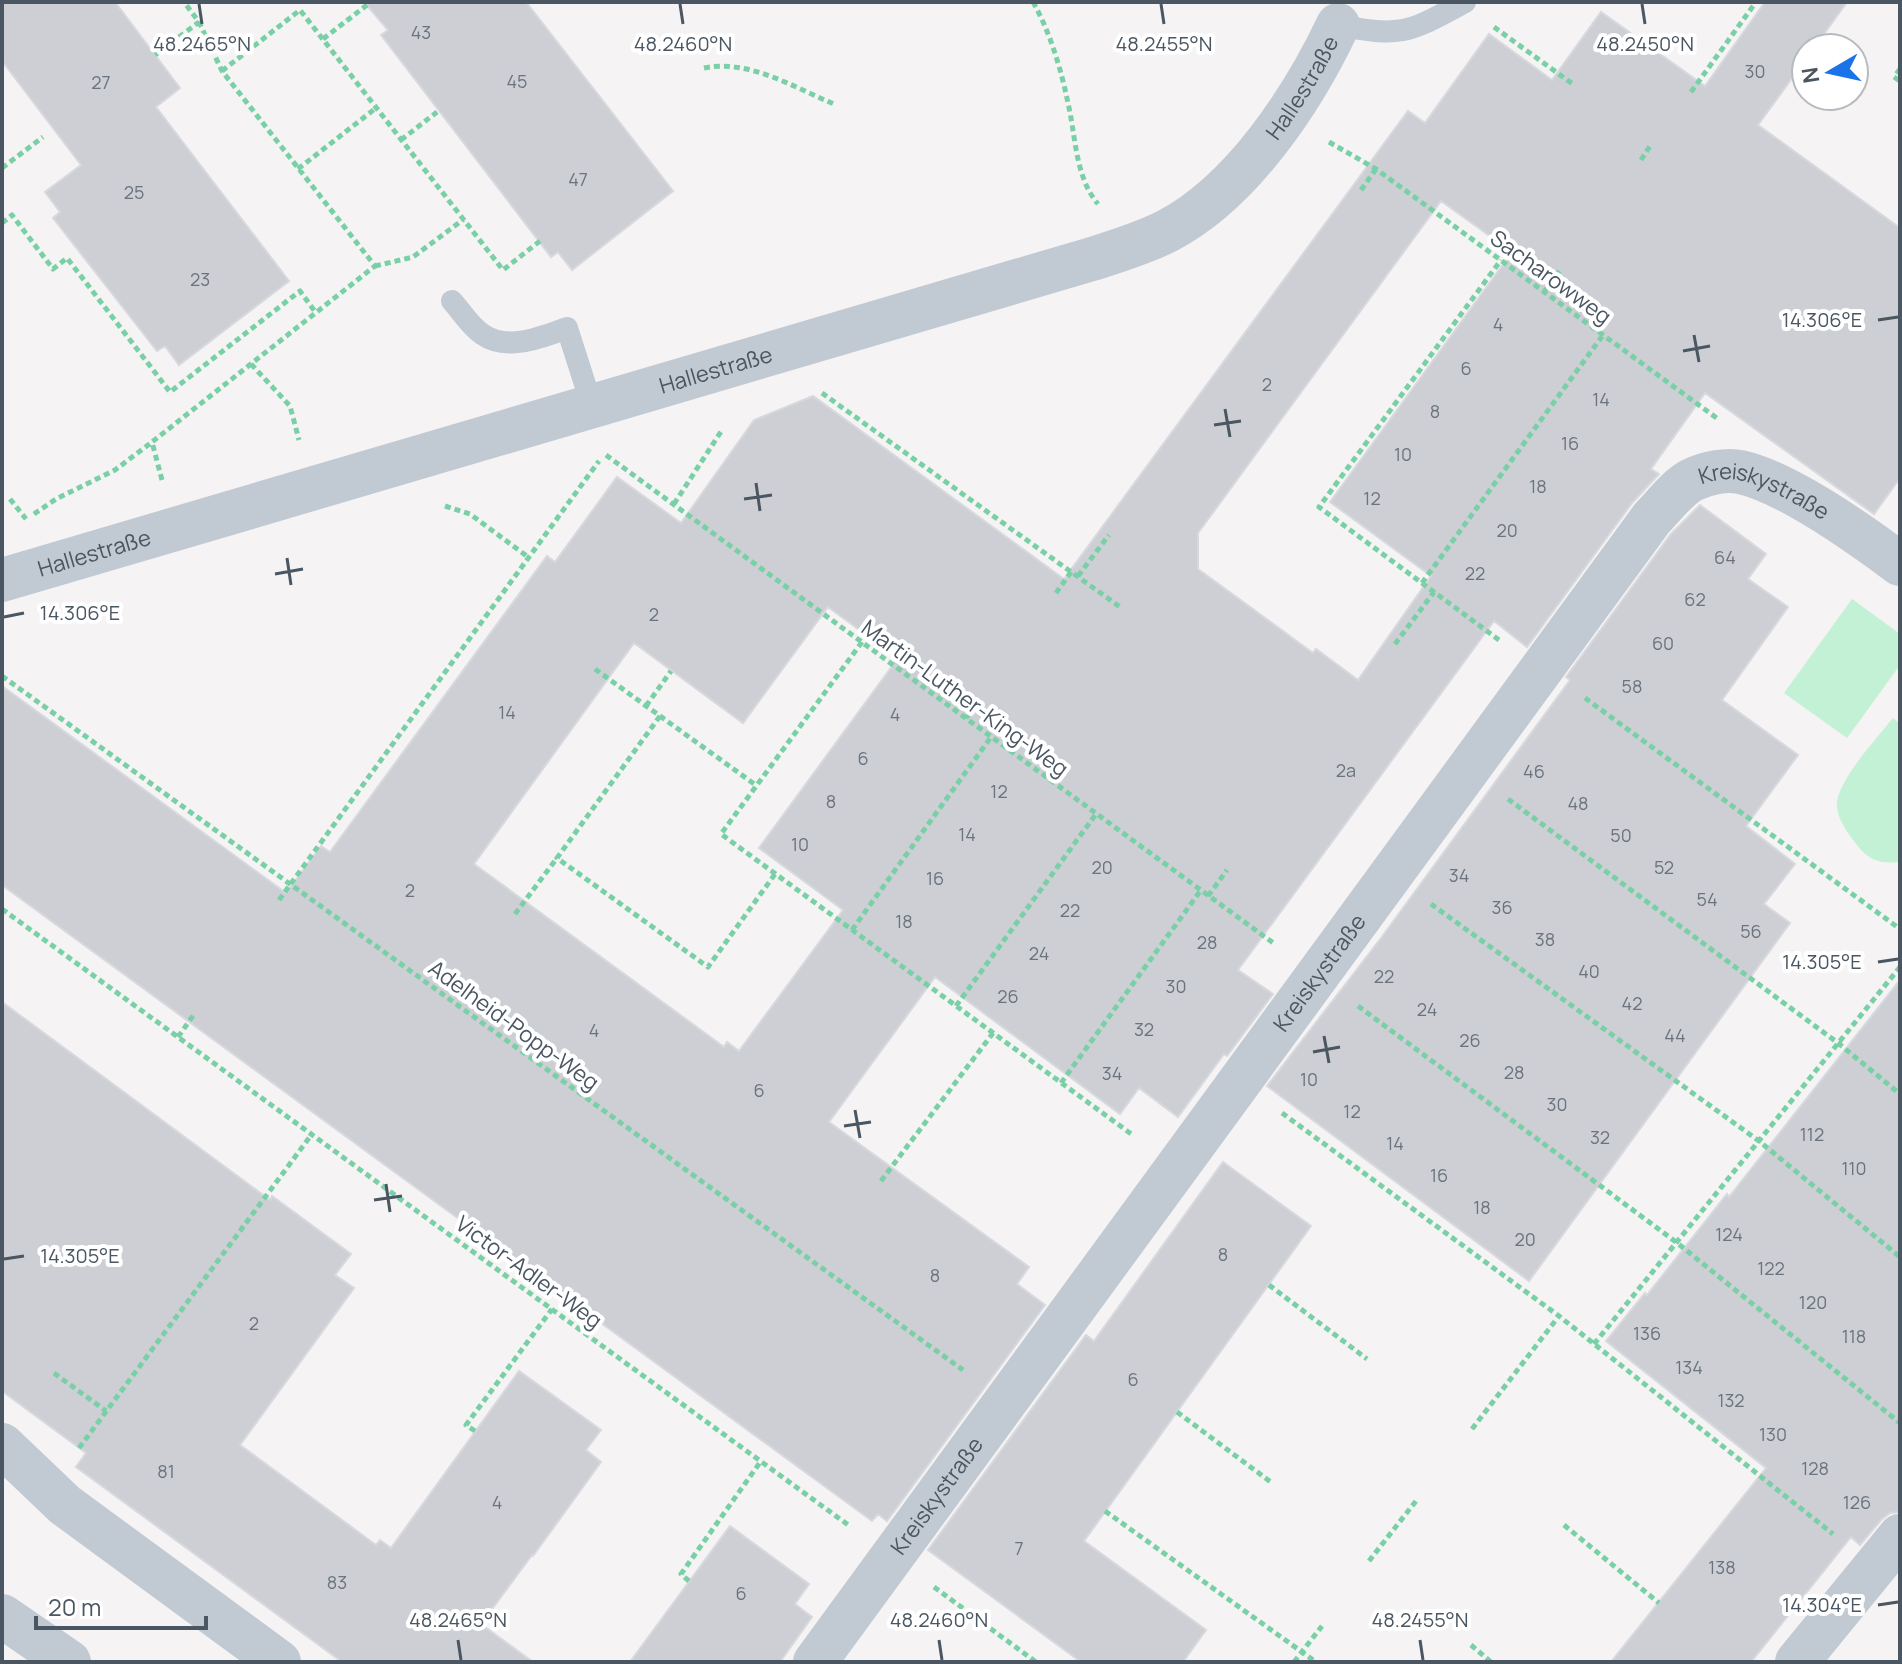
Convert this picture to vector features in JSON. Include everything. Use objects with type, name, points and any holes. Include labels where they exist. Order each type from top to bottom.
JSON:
[{"type":"street","name":"Hallestraße","points":[[2,580],[1102,256],[1168,230],[1213,198],[1263,148],[1296,104],[1338,25]]},
{"type":"street","name":"Kreiskystraße","points":[[815,1662],[1652,518],[1691,481],[1716,472],[1739,472],[1779,486],[1900,564]]},
{"type":"street","points":[[2,1445],[65,1505],[279,1662]]},
{"type":"street","points":[[1797,1662],[1887,1552]]},
{"type":"street","points":[[2,1616],[69,1662]]},
{"type":"lane","points":[[1338,25],[1396,33],[1420,27],[1465,2]]},
{"type":"lane","points":[[452,301],[482,335],[510,343],[536,340],[567,328],[592,406]]},
{"type":"path","points":[[184,2],[199,22],[222,71],[375,266]]},
{"type":"path","points":[[1033,2],[1052,46],[1088,192],[1107,212]]},
{"type":"path","points":[[1691,92],[1756,2]]},
{"type":"path","points":[[323,39],[367,5]]},
{"type":"path","points":[[222,71],[300,10],[503,270],[540,241]]},
{"type":"path","points":[[1483,19],[1574,85]]},
{"type":"path","points":[[155,55],[199,22]]},
{"type":"path","points":[[704,68],[722,64],[748,68],[834,104]]},
{"type":"path","points":[[1900,69],[1894,77],[1900,81]]},
{"type":"path","points":[[298,169],[376,108]]},
{"type":"path","points":[[401,140],[437,112]]},
{"type":"path","points":[[2,168],[43,137]]},
{"type":"path","name":"Sacharowweg","points":[[1327,140],[1376,169],[1719,419],[1739,472]]},
{"type":"path","points":[[1641,160],[1650,146]]},
{"type":"path","points":[[1361,190],[1376,169]]},
{"type":"path","points":[[2,223],[12,215],[53,269],[67,258],[170,392],[300,291],[316,313]]},
{"type":"path","points":[[27,520],[56,499],[115,470],[375,266],[413,257],[464,219]]},
{"type":"path","points":[[1501,260],[1319,507],[1900,929]]},
{"type":"path","points":[[1544,292],[1561,269]]},
{"type":"path","points":[[1422,583],[1603,335]]},
{"type":"path","points":[[251,364],[290,406],[302,453]]},
{"type":"path","points":[[817,389],[1120,607]]},
{"type":"path","points":[[674,504],[722,430]]},
{"type":"path","points":[[152,442],[166,494]]},
{"type":"path","name":"Martin-Luther-King-Weg","points":[[528,557],[604,453],[1676,1242],[1900,1423]]},
{"type":"path","points":[[279,900],[528,557],[470,514],[445,506]]},
{"type":"path","points":[[1078,576],[1109,535]]},
{"type":"path","points":[[1056,593],[1071,572]]},
{"type":"path","points":[[1395,644],[1434,592]]},
{"type":"path","points":[[862,642],[721,834],[1177,1168]]},
{"type":"path","points":[[595,669],[757,786]]},
{"type":"path","points":[[646,706],[671,671]]},
{"type":"path","name":"Adelheid-Popp-Weg","points":[[2,676],[1006,1401]]},
{"type":"path","points":[[966,718],[979,700]]},
{"type":"path","points":[[515,914],[660,716]]},
{"type":"path","points":[[852,930],[991,737]]},
{"type":"path","points":[[1468,770],[1838,1043],[1900,1094]]},
{"type":"path","points":[[956,1006],[1096,814]]},
{"type":"path","points":[[557,858],[708,967],[775,874]]},
{"type":"path","points":[[1208,896],[1227,870]]},
{"type":"path","points":[[1391,875],[1759,1141],[1900,1257]]},
{"type":"path","points":[[1061,1083],[1201,890]]},
{"type":"path","name":"Victor-Adler-Weg","points":[[2,909],[1036,1662]]},
{"type":"path","points":[[1594,1344],[1900,967]]},
{"type":"path","points":[[178,1037],[195,1013]]},
{"type":"path","points":[[881,1181],[993,1033]]},
{"type":"path","points":[[1239,1082],[1594,1344],[1887,1552]]},
{"type":"path","points":[[49,1489],[312,1134]]},
{"type":"path","points":[[1269,1285],[1367,1359]]},
{"type":"path","points":[[475,1431],[466,1425],[552,1308]]},
{"type":"path","points":[[1472,1429],[1559,1316]]},
{"type":"path","points":[[54,1373],[106,1411]]},
{"type":"path","points":[[1177,1412],[1272,1483]]},
{"type":"path","points":[[689,1581],[681,1574],[761,1461]]},
{"type":"path","points":[[1369,1561],[1416,1501]]},
{"type":"path","points":[[1105,1511],[1316,1662]]},
{"type":"path","points":[[1564,1525],[1659,1603]]},
{"type":"path","points":[[1294,1662],[1322,1626]]},
{"type":"path","points":[[1471,1645],[1491,1662]]},
{"type":"green space","points":[[1852,599],[1900,634],[1900,665],[1847,738],[1784,693]]},
{"type":"green space","points":[[1893,718],[1900,724],[1900,862],[1871,858],[1844,827],[1837,807],[1842,786],[1849,774]]},
{"type":"building","points":[[2,2],[115,2],[180,88],[156,107],[289,281],[179,365],[165,346],[157,351],[53,218],[60,212],[45,192],[81,165],[2,61]]},
{"type":"building","points":[[364,2],[526,2],[673,191],[572,270],[558,252],[551,257],[381,35],[388,30]]},
{"type":"building","points":[[1765,2],[1847,2],[1825,32],[1790,32],[1790,81],[1758,125],[1900,228],[1900,478],[1874,514],[1705,393],[1651,469],[1659,474],[1632,503],[1527,647],[1494,621],[1238,970],[1273,994],[1178,1117],[1139,1088],[1120,1114],[935,977],[829,1122],[1029,1267],[1017,1284],[1045,1305],[887,1521],[878,1514],[872,1521],[2,885],[2,686],[286,893],[321,846],[330,852],[547,556],[555,562],[617,477],[681,523],[754,420],[813,396],[1064,579],[1408,111],[1425,123],[1489,34],[1552,80],[1601,12],[1705,86]],"holes":[[[1441,201],[1512,252],[1330,502],[1431,576],[1358,680],[1316,649],[1313,653],[1198,569],[1198,533]],[[828,607],[898,658],[759,848],[843,910],[739,1051],[727,1042],[724,1047],[474,864],[634,643],[743,723]]]},
{"type":"building","points":[[1700,505],[1766,554],[1748,579],[1788,607],[1722,700],[1798,755],[1746,826],[1795,864],[1764,904],[1790,923],[1529,1281],[1267,1086],[1381,938],[1570,680],[1566,677],[1671,534]]},
{"type":"building","points":[[1900,980],[1900,1512],[1890,1513],[1881,1520],[1860,1545],[1851,1537],[1751,1662],[1611,1662],[1766,1468],[1606,1341],[1645,1293],[1647,1295],[1727,1194],[1729,1197]]},
{"type":"building","points":[[2,1002],[270,1200],[272,1196],[351,1254],[335,1275],[354,1288],[240,1445],[376,1545],[380,1540],[391,1548],[519,1371],[601,1430],[586,1450],[601,1462],[481,1624],[533,1662],[342,1662],[76,1467],[86,1453],[2,1391]]},
{"type":"building","points":[[1223,1162],[1311,1226],[1084,1541],[1206,1630],[1183,1662],[1081,1662],[928,1550],[1086,1335],[1094,1341]]},
{"type":"building","points":[[730,1526],[809,1584],[795,1604],[812,1617],[780,1662],[630,1662]]}]
